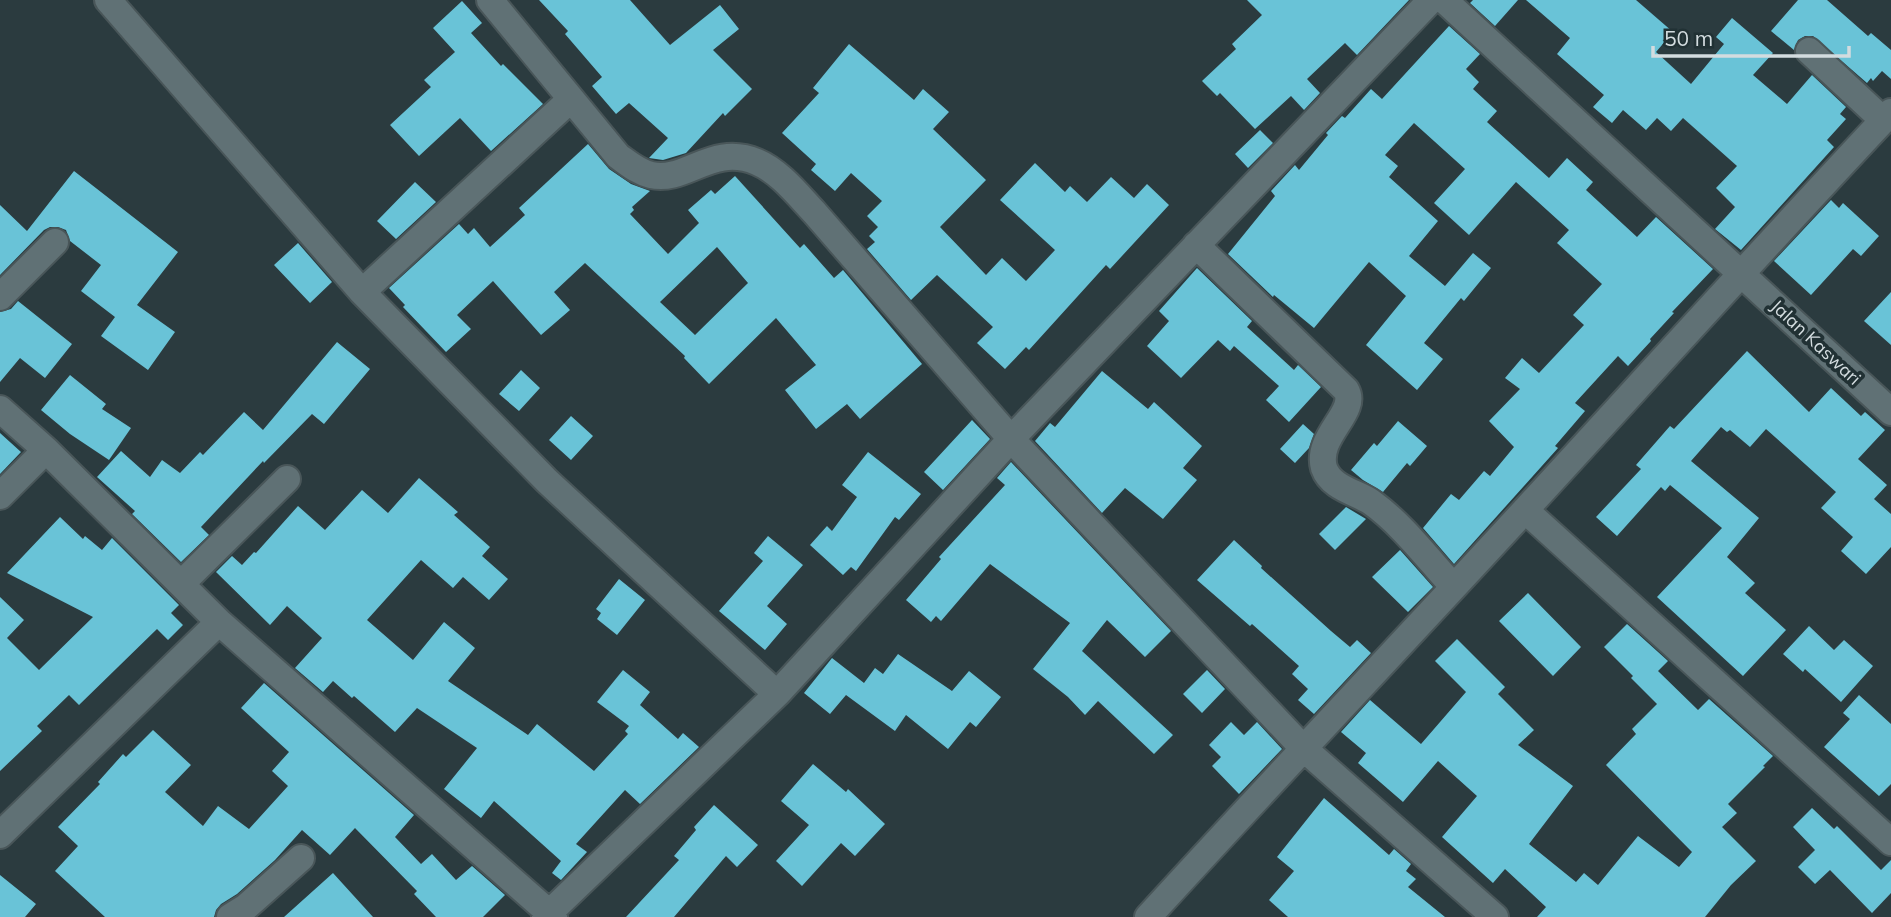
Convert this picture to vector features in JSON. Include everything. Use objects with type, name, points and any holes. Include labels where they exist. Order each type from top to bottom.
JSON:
[{"type":"street","points":[[108,0],[362,292],[547,481],[777,694]]},
{"type":"street","points":[[489,0],[618,156],[636,170],[654,176],[678,173],[714,158],[737,156],[758,162],[785,182],[1011,439],[1302,747],[1495,917]]},
{"type":"street","points":[[0,409],[46,450],[219,622],[549,915],[777,694],[1011,439],[1431,0]]},
{"type":"street","name":"Jalan Kaswari","points":[[1444,0],[1891,412]]},
{"type":"street","points":[[1148,917],[1302,747],[1525,510],[1740,272],[1887,116],[1809,51]]},
{"type":"street","points":[[362,292],[570,100]]},
{"type":"street","points":[[0,297],[55,242]]},
{"type":"street","points":[[1196,246],[1346,390],[1349,396],[1348,408],[1328,437],[1323,462],[1325,471],[1334,482],[1386,513],[1453,586]]},
{"type":"street","points":[[0,496],[46,450]]},
{"type":"street","points":[[181,584],[287,479]]},
{"type":"street","points":[[1525,510],[1891,842]]},
{"type":"street","points":[[0,835],[219,622]]},
{"type":"street","points":[[245,914],[301,858]]},
{"type":"building","points":[[539,0],[630,0],[670,45],[720,5],[739,29],[713,50],[752,89],[725,116],[723,113],[686,153],[663,160],[649,158],[668,138],[629,103],[616,114],[592,86],[602,77],[565,34],[568,31]]},
{"type":"building","points":[[1247,0],[1409,0],[1357,55],[1345,43],[1307,79],[1320,93],[1304,110],[1291,96],[1255,129],[1220,93],[1217,96],[1202,81],[1236,49],[1232,44],[1262,15]]},
{"type":"building","points":[[1473,0],[1518,0],[1495,26],[1470,3]]},
{"type":"building","points":[[1526,0],[1636,0],[1673,32],[1656,52],[1691,84],[1724,44],[1716,37],[1732,18],[1773,53],[1753,75],[1787,104],[1812,75],[1846,107],[1840,114],[1846,119],[1827,140],[1834,147],[1741,250],[1715,229],[1735,207],[1716,188],[1737,166],[1683,118],[1671,131],[1657,118],[1646,130],[1623,110],[1612,123],[1593,107],[1604,95],[1557,54],[1570,38]]},
{"type":"building","points":[[1798,0],[1827,0],[1868,36],[1871,33],[1891,50],[1891,79],[1882,71],[1873,81],[1871,78],[1867,83],[1813,36],[1798,40],[1794,50],[1771,31]]},
{"type":"building","points":[[462,1],[482,23],[471,33],[501,66],[503,64],[543,104],[491,151],[460,118],[419,156],[390,125],[431,87],[424,80],[455,52],[433,28]]},
{"type":"building","points":[[1449,26],[1480,54],[1466,69],[1479,82],[1473,89],[1497,111],[1487,122],[1549,178],[1567,158],[1593,182],[1586,190],[1637,237],[1656,217],[1713,269],[1672,312],[1674,313],[1628,366],[1618,356],[1575,403],[1585,411],[1555,446],[1558,448],[1454,564],[1423,528],[1451,494],[1459,500],[1484,471],[1490,476],[1514,447],[1489,421],[1520,389],[1505,378],[1522,358],[1539,373],[1584,325],[1573,315],[1602,284],[1557,243],[1569,230],[1516,182],[1469,235],[1434,203],[1465,169],[1414,123],[1385,155],[1398,166],[1389,177],[1438,221],[1409,256],[1445,286],[1473,253],[1491,268],[1464,301],[1461,298],[1424,343],[1443,359],[1417,390],[1366,345],[1406,296],[1369,262],[1314,328],[1274,295],[1273,297],[1228,254],[1275,196],[1271,191],[1295,165],[1299,170],[1342,116],[1345,118],[1371,89],[1382,99]]},
{"type":"building","points":[[849,44],[914,100],[923,89],[949,112],[933,129],[986,180],[940,227],[986,275],[1002,258],[1026,281],[1055,250],[1000,200],[1035,163],[1065,192],[1070,186],[1087,202],[1111,177],[1134,198],[1147,184],[1169,205],[1110,269],[1106,265],[1029,350],[1026,347],[1005,369],[977,343],[993,327],[937,275],[911,300],[867,249],[875,242],[869,236],[878,227],[867,216],[882,201],[851,173],[835,191],[811,170],[816,164],[782,133],[819,93],[813,88]]},
{"type":"building","points":[[1260,130],[1273,143],[1248,168],[1235,154]]},
{"type":"building","points":[[588,144],[609,169],[631,184],[650,191],[632,207],[634,210],[630,214],[668,254],[699,223],[688,210],[711,190],[715,194],[735,176],[800,248],[804,244],[834,278],[843,270],[922,364],[860,419],[847,404],[816,429],[785,390],[816,365],[776,318],[709,384],[685,356],[585,263],[554,292],[570,310],[541,335],[493,281],[457,315],[471,329],[446,352],[403,307],[405,305],[389,288],[459,224],[468,234],[474,228],[490,247],[525,215],[519,208]],"holes":[[[717,247],[748,283],[695,335],[660,302]]]},
{"type":"building","points":[[74,171],[178,252],[137,305],[175,332],[148,370],[101,336],[115,317],[81,291],[101,265],[70,241],[66,230],[50,227],[44,230],[0,275],[0,205],[27,231]]},
{"type":"building","points":[[415,182],[436,202],[396,239],[377,221]]},
{"type":"building","points":[[1831,200],[1839,208],[1843,203],[1879,236],[1861,256],[1853,249],[1811,295],[1774,261]]},
{"type":"building","points":[[298,243],[332,282],[310,303],[274,265]]},
{"type":"building","points":[[1197,268],[1252,321],[1247,327],[1294,370],[1298,365],[1321,387],[1289,422],[1266,400],[1279,386],[1234,346],[1230,351],[1218,340],[1181,378],[1147,346],[1169,321],[1159,311]]},
{"type":"building","points":[[1891,292],[1891,345],[1864,321]]},
{"type":"building","points":[[18,301],[72,344],[45,378],[20,358],[0,382],[0,312],[11,309]]},
{"type":"building","points":[[337,342],[370,369],[324,424],[312,414],[264,463],[263,461],[201,527],[209,535],[181,562],[132,514],[135,511],[97,477],[121,451],[150,477],[162,460],[180,473],[200,452],[203,455],[244,412],[263,430]]},
{"type":"building","points":[[1747,351],[1809,412],[1831,388],[1861,416],[1865,412],[1885,430],[1858,459],[1887,485],[1874,499],[1891,514],[1891,547],[1866,574],[1841,551],[1853,537],[1821,508],[1836,492],[1766,429],[1750,447],[1730,430],[1727,432],[1721,427],[1691,461],[1759,518],[1727,557],[1755,583],[1745,593],[1786,630],[1743,676],[1657,597],[1722,528],[1670,485],[1665,491],[1661,487],[1617,536],[1596,517],[1641,469],[1636,465],[1670,426],[1674,429]]},
{"type":"building","points":[[521,370],[540,388],[519,411],[499,394]]},
{"type":"building","points":[[1102,371],[1148,409],[1154,402],[1202,446],[1183,468],[1197,480],[1163,519],[1125,488],[1102,513],[1035,441],[1050,423],[1055,427]]},
{"type":"building","points":[[70,375],[106,404],[102,409],[131,428],[109,460],[70,434],[41,410]]},
{"type":"building","points":[[571,416],[593,436],[571,460],[549,440]]},
{"type":"building","points":[[972,420],[990,439],[943,490],[924,472]]},
{"type":"building","points":[[1398,421],[1427,446],[1410,466],[1407,463],[1383,492],[1351,470],[1374,443],[1377,446]]},
{"type":"building","points":[[1303,424],[1314,434],[1309,448],[1295,463],[1280,449]]},
{"type":"building","points":[[0,433],[21,452],[0,474]]},
{"type":"building","points":[[868,452],[921,494],[899,520],[895,517],[856,571],[851,567],[843,575],[810,545],[827,526],[832,531],[857,497],[842,485]]},
{"type":"building","points":[[1011,462],[1171,631],[1145,657],[1107,620],[1082,651],[1173,735],[1154,754],[1098,701],[1085,715],[1068,697],[1033,669],[1070,623],[990,564],[941,621],[936,616],[931,622],[906,600],[941,559],[939,557],[1005,485],[997,478]]},
{"type":"building","points":[[419,478],[458,512],[454,515],[490,547],[482,556],[508,579],[489,600],[463,577],[453,588],[421,560],[367,620],[413,660],[444,622],[475,648],[448,681],[528,735],[537,724],[594,771],[628,734],[625,731],[629,726],[597,702],[623,670],[650,692],[640,705],[678,739],[683,733],[699,747],[640,804],[625,790],[576,844],[587,852],[561,880],[552,873],[561,861],[494,801],[481,818],[444,789],[477,748],[417,708],[395,732],[333,681],[323,692],[295,668],[322,638],[287,606],[270,625],[216,572],[232,556],[242,565],[298,506],[325,530],[362,490],[388,513]]},
{"type":"building","points":[[1346,507],[1366,519],[1335,550],[1319,534]]},
{"type":"building","points":[[60,517],[83,539],[85,536],[102,550],[112,538],[179,605],[171,613],[183,625],[168,640],[157,629],[79,705],[69,695],[37,726],[42,731],[0,771],[0,597],[24,620],[7,638],[39,670],[93,617],[7,573]]},
{"type":"building","points":[[768,536],[803,565],[767,606],[787,624],[765,650],[719,611],[763,561],[754,553]]},
{"type":"building","points":[[1234,540],[1262,566],[1261,568],[1350,647],[1357,640],[1371,653],[1314,714],[1298,700],[1308,689],[1292,674],[1299,666],[1197,580]]},
{"type":"building","points":[[1400,550],[1433,587],[1408,612],[1372,577]]},
{"type":"building","points":[[619,579],[645,600],[617,635],[597,619],[601,613],[596,609]]},
{"type":"building","points":[[1528,593],[1581,647],[1553,676],[1499,621]]},
{"type":"building","points":[[1627,624],[1668,661],[1658,671],[1698,710],[1709,699],[1773,756],[1728,804],[1737,813],[1722,827],[1756,861],[1731,885],[1705,917],[1537,917],[1546,907],[1505,869],[1493,883],[1442,837],[1477,796],[1438,761],[1403,802],[1358,763],[1366,753],[1341,732],[1370,700],[1421,744],[1466,692],[1435,661],[1457,639],[1505,687],[1498,694],[1534,730],[1518,745],[1573,786],[1529,844],[1576,882],[1584,873],[1598,885],[1638,836],[1679,867],[1692,852],[1606,765],[1636,734],[1632,729],[1657,704],[1604,647]]},
{"type":"building","points":[[1809,626],[1834,650],[1844,640],[1873,666],[1841,702],[1805,669],[1803,672],[1783,654]]},
{"type":"building","points":[[898,654],[952,691],[969,671],[1001,697],[976,727],[970,722],[948,749],[906,715],[895,731],[846,695],[830,714],[804,693],[832,658],[864,683],[875,668],[883,674]]},
{"type":"building","points":[[1207,670],[1225,689],[1202,713],[1183,694]]},
{"type":"building","points":[[264,683],[414,815],[395,837],[421,864],[432,854],[456,880],[472,866],[505,895],[483,917],[436,917],[414,894],[417,891],[355,828],[330,855],[302,830],[275,860],[237,894],[221,904],[214,917],[105,917],[55,871],[78,846],[58,827],[100,784],[98,782],[123,754],[126,757],[153,730],[191,765],[165,792],[203,826],[218,806],[249,829],[288,786],[272,771],[289,752],[241,708]]},
{"type":"building","points":[[1859,695],[1891,724],[1891,784],[1879,796],[1824,747],[1850,719],[1843,713]]},
{"type":"building","points":[[1231,722],[1244,735],[1257,722],[1282,749],[1239,794],[1212,766],[1221,757],[1209,745]]},
{"type":"building","points":[[813,764],[846,792],[848,789],[885,824],[855,856],[841,843],[802,886],[776,861],[809,825],[781,801]]},
{"type":"building","points":[[1324,798],[1389,855],[1394,849],[1411,864],[1406,871],[1416,879],[1408,887],[1445,917],[1288,917],[1269,900],[1294,871],[1277,857]]},
{"type":"building","points":[[714,805],[758,845],[737,867],[726,856],[674,917],[626,917],[679,860],[674,856],[696,830],[694,827]]},
{"type":"building","points":[[1812,808],[1834,829],[1837,826],[1881,870],[1891,860],[1891,893],[1872,913],[1830,870],[1815,884],[1798,867],[1815,850],[1793,827]]},
{"type":"building","points":[[333,873],[373,917],[284,917]]},
{"type":"building","points":[[0,875],[36,904],[25,917],[0,917]]}]
